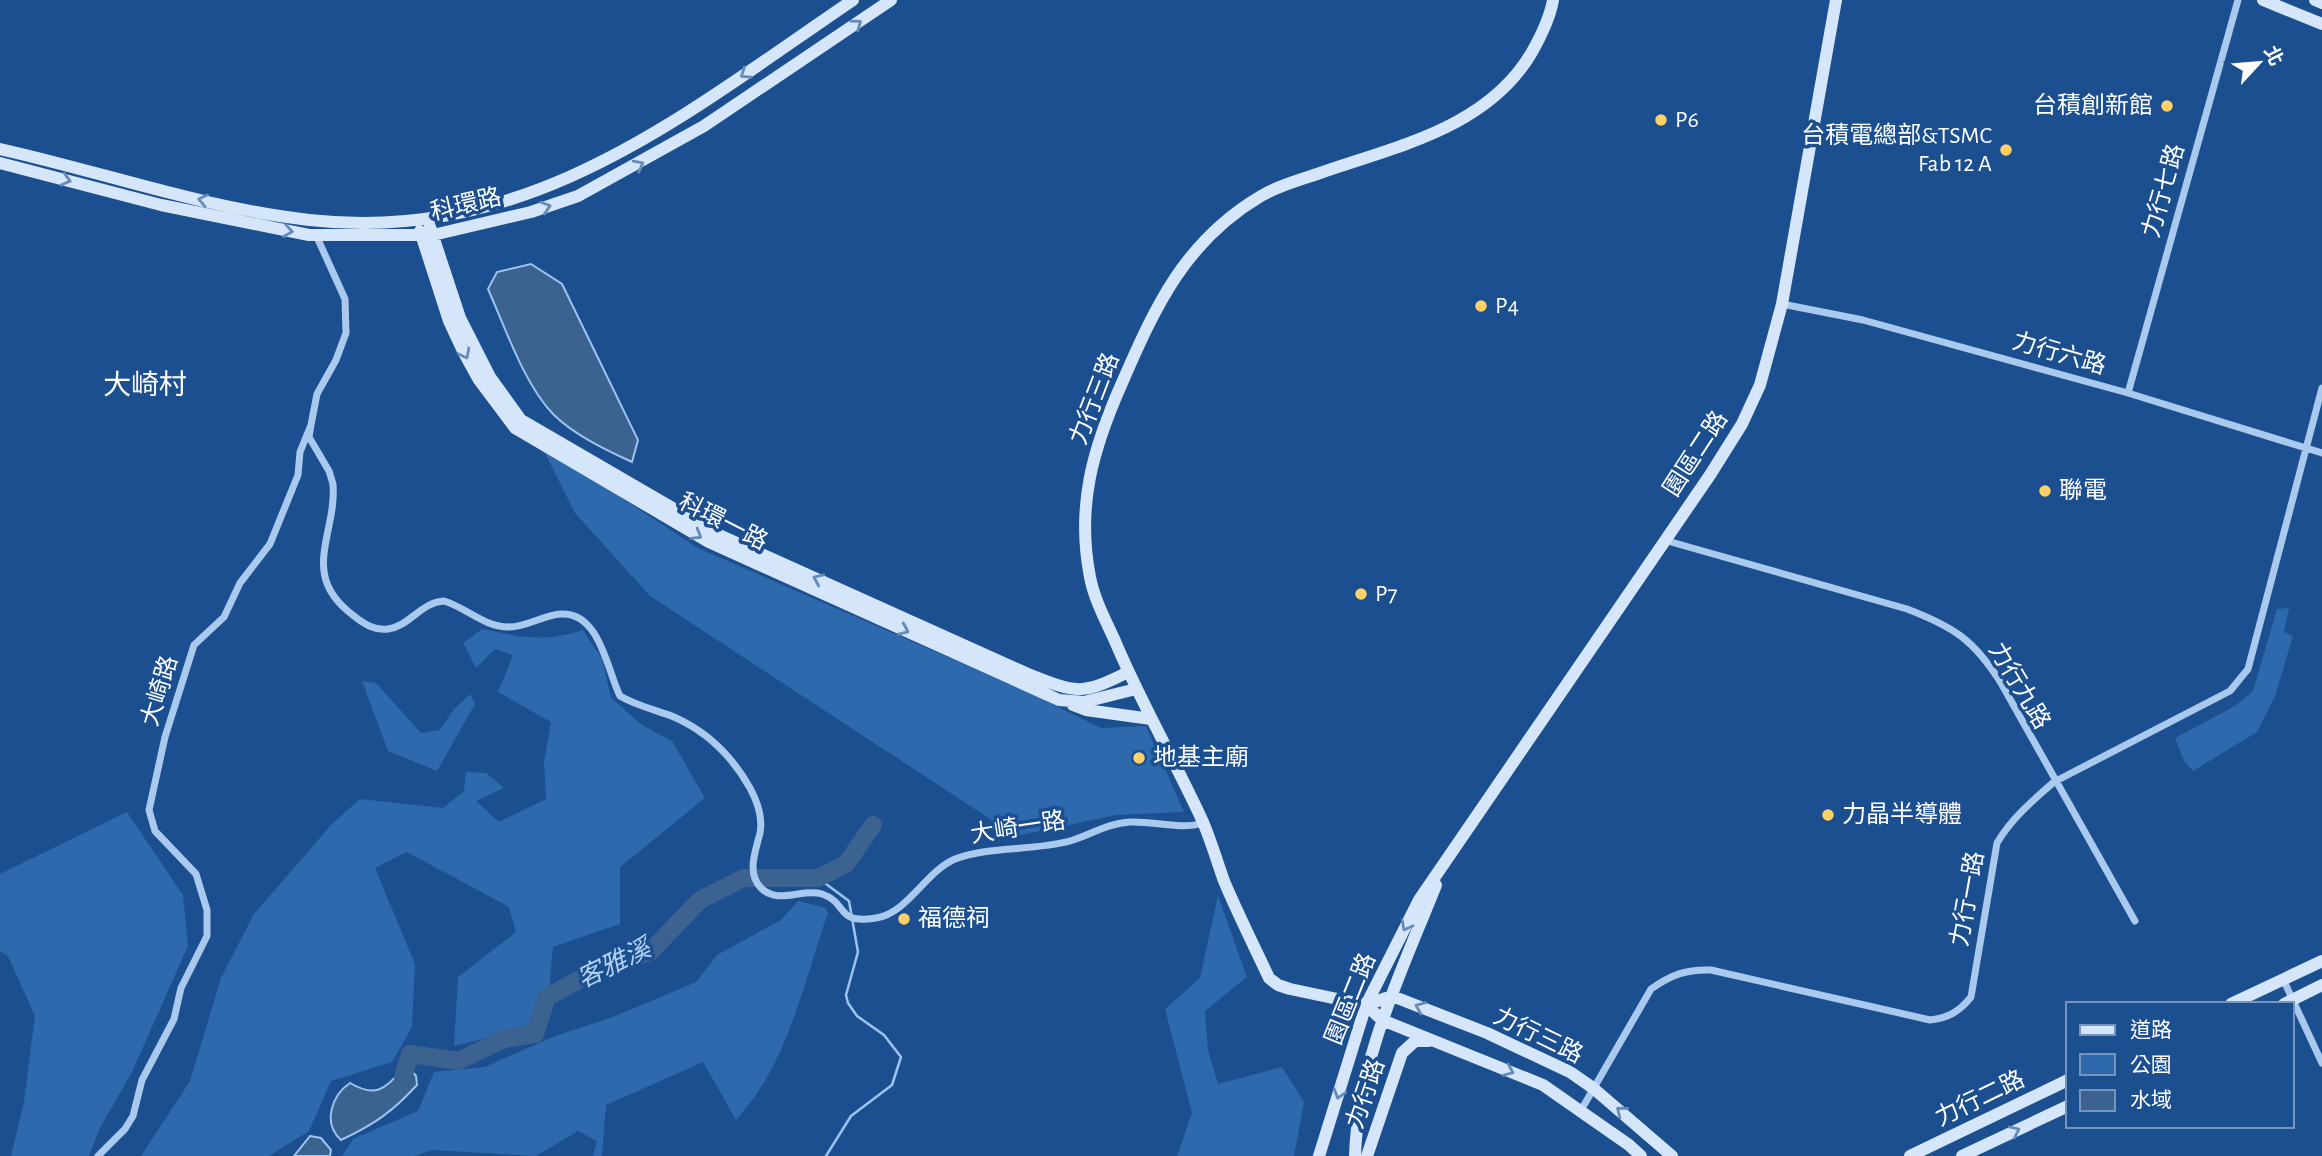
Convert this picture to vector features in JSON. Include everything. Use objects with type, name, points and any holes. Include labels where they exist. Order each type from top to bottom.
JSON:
[{"type":"street","name":"科環路","points":[[0,149],[166,192],[253,211],[309,220],[378,224],[423,220],[528,196],[573,177],[694,109],[853,0]]},
{"type":"street","name":"科環路","points":[[0,163],[161,205],[316,235],[427,236],[531,212],[578,196],[704,126],[891,0]]},
{"type":"street","name":"力行三路","points":[[1553,0],[1541,36],[1530,56],[1518,74],[1484,107],[1463,120],[1413,141],[1281,186],[1260,196],[1213,233],[1182,264],[1170,282],[1098,438],[1086,491],[1085,525],[1090,579],[1128,672],[1203,823],[1224,881],[1269,978],[1290,989],[1366,1005],[1382,1020],[1543,1085],[1640,1156]]},
{"type":"street","name":"園區二路","points":[[1319,1156],[1366,1005],[1419,900],[1742,424],[1760,385],[1782,304],[1836,0]]},
{"type":"street","name":"力行七路","points":[[2128,393],[2238,0]]},
{"type":"street","points":[[2263,0],[2322,24]]},
{"type":"street","points":[[2315,0],[2322,3]]},
{"type":"street","name":"科環一路","points":[[423,220],[449,321],[479,380],[515,428],[709,542],[1066,702],[1093,701],[1136,689]]},
{"type":"street","name":"大崎路","points":[[98,1156],[125,1129],[133,1116],[142,1080],[174,1019],[181,988],[207,936],[207,910],[196,874],[155,831],[149,810],[165,737],[194,645],[225,617],[240,583],[270,544],[298,475],[300,453],[311,425],[317,394],[336,360],[346,333],[345,299],[316,235]]},
{"type":"street","name":"科環一路","points":[[427,236],[460,318],[490,377],[521,420],[719,535],[1028,674],[1073,691],[1085,691],[1128,672]]},
{"type":"street","name":"力行六路","points":[[1782,304],[1863,320],[2128,393],[2322,453]]},
{"type":"street","name":"力行一路","points":[[1580,1112],[1651,989],[1669,976],[1692,969],[1711,970],[1930,1020],[1954,1014],[1971,997],[1997,844],[2029,803],[2054,782],[2230,691],[2248,669],[2322,388]]},
{"type":"street","name":"大崎一路","points":[[311,425],[309,437],[329,471],[333,484],[323,567],[327,584],[339,603],[358,619],[381,629],[392,629],[428,604],[444,601],[482,620],[507,627],[561,614],[579,618],[594,631],[620,696],[675,718],[712,738],[740,770],[760,814],[754,871],[759,887],[777,896],[822,894],[836,904],[845,917],[853,920],[878,918],[901,906],[944,865],[968,855],[1055,844],[1119,823],[1191,826],[1203,823]]},
{"type":"street","name":"力行九路","points":[[1664,540],[1835,587],[1939,622],[1983,654],[2135,921]]},
{"type":"street","points":[[1066,702],[1086,710],[1151,719]]},
{"type":"street","name":"園區二路","points":[[1356,1156],[1356,1124],[1366,1072],[1382,1020],[1443,868]]},
{"type":"street","points":[[2235,1002],[2322,961]]},
{"type":"street","points":[[2283,979],[2288,1002],[2322,985]]},
{"type":"street","name":"力行三路","points":[[1392,996],[1499,1038],[1570,1072],[1593,1088],[1672,1156]]},
{"type":"street","points":[[1366,1005],[1392,996]]},
{"type":"street","points":[[2294,1013],[2322,1063]]},
{"type":"street","name":"力行路","points":[[1367,1156],[1402,1053],[1415,1041],[1424,1040],[1446,1045]]},
{"type":"street","name":"力行二路","points":[[1910,1156],[2066,1081]]},
{"type":"street","name":"力行二路","points":[[1962,1156],[2066,1106]]},
{"type":"green space","points":[[541,445],[698,548],[1030,693],[1101,728],[1146,726],[1184,812],[1116,815],[1016,836],[650,596],[575,513]]},
{"type":"green space","points":[[2289,608],[2284,632],[2293,636],[2275,696],[2257,732],[2193,771],[2184,761],[2175,738],[2235,706],[2253,691],[2277,609]]},
{"type":"green space","points":[[482,629],[544,638],[583,630],[602,659],[611,698],[642,725],[672,741],[705,798],[620,867],[620,924],[553,947],[546,1023],[454,1046],[458,977],[516,932],[509,907],[407,852],[375,868],[415,964],[412,1027],[392,1062],[331,1081],[309,1131],[269,1156],[141,1156],[190,1081],[221,978],[254,914],[332,824],[360,799],[443,808],[464,791],[466,772],[486,773],[504,788],[476,801],[499,822],[546,799],[544,762],[551,722],[498,692],[513,655],[495,649],[476,668],[463,643]]},
{"type":"green space","points":[[362,681],[376,683],[421,733],[440,730],[454,709],[470,694],[475,704],[437,771],[388,751]]},
{"type":"green space","points":[[127,812],[183,895],[188,946],[132,1072],[100,1128],[89,1156],[11,1156],[24,1102],[35,1016],[8,956],[0,951],[0,874]]},
{"type":"green space","points":[[1218,896],[1247,977],[1205,1011],[1208,1050],[1218,1084],[1282,1067],[1304,1102],[1294,1156],[1177,1156],[1192,1113],[1165,1009],[1200,978]]},
{"type":"green space","points":[[798,901],[826,908],[828,913],[802,995],[781,1049],[754,1098],[736,1120],[703,1062],[606,1105],[602,1156],[593,1156],[597,1141],[578,1131],[536,1156],[432,1150],[415,1156],[342,1156],[353,1139],[418,1111],[434,1072],[485,1067],[555,1036],[613,1017],[696,982],[717,955],[781,920]]},
{"type":"water","points":[[531,264],[562,284],[638,440],[632,462],[561,422],[543,402],[524,371],[488,289],[497,272]]},
{"type":"water","points":[[407,1065],[416,1076],[417,1085],[382,1117],[341,1140],[335,1133],[331,1118],[334,1102],[344,1088],[350,1083],[368,1090],[382,1088]]},
{"type":"water","points":[[310,1136],[321,1138],[331,1150],[330,1156],[294,1156]]},
{"type":"waterway","name":"客雅溪","points":[[403,1078],[410,1054],[458,1061],[504,1039],[535,1034],[547,997],[605,966],[650,952],[700,900],[744,878],[818,878],[846,864],[873,825]]},
{"type":"waterway","points":[[818,878],[849,901],[858,952],[846,995],[848,1003],[857,1016],[884,1035],[901,1057],[892,1085],[851,1116],[826,1156]]},
{"type":"place","name":"台積創新館","points":[[2167,106]]},
{"type":"place","name":"P6","points":[[1661,120]]},
{"type":"place","name":"台積電總部&TSMC Fab 12 A","points":[[2006,150]]},
{"type":"place","name":"P4","points":[[1481,306]]},
{"type":"place","name":"聯電","points":[[2045,491]]},
{"type":"place","name":"P7","points":[[1361,594]]},
{"type":"place","name":"地基主廟","points":[[1139,758]]},
{"type":"place","name":"力晶半導體","points":[[1828,815]]},
{"type":"place","name":"福德祠","points":[[904,919]]},
{"type":"district","name":"大崎村","points":[[145,386]]}]
